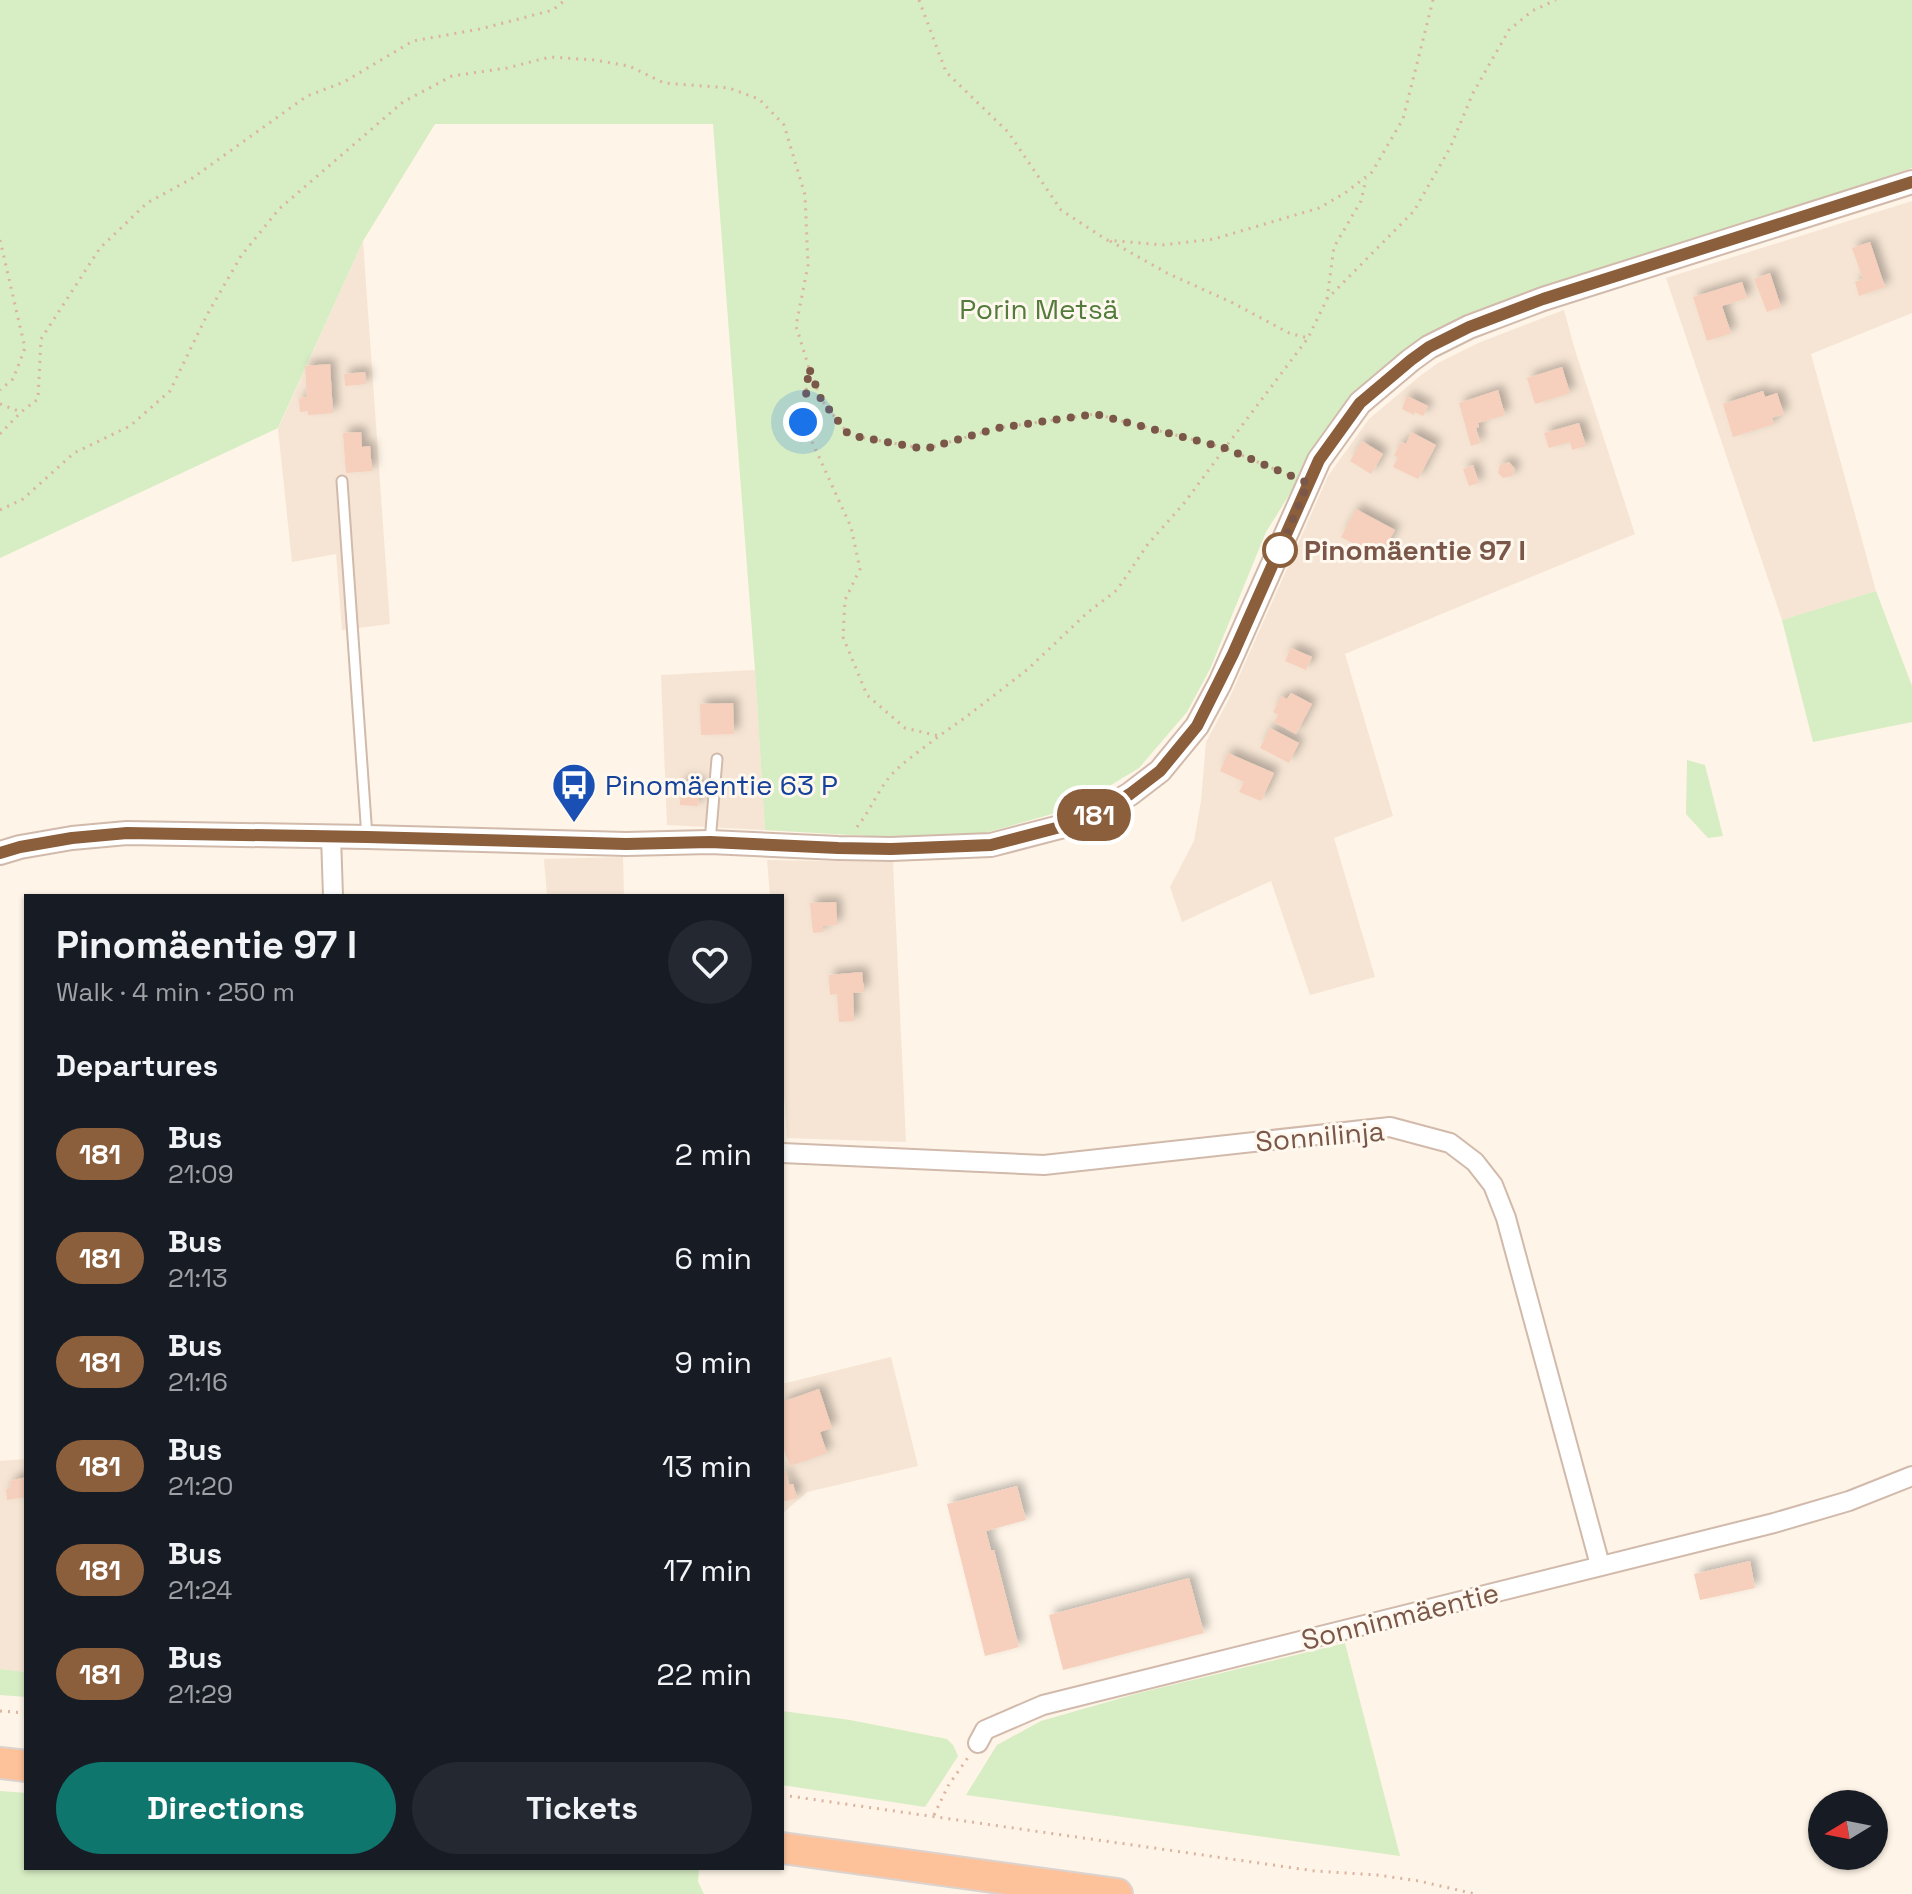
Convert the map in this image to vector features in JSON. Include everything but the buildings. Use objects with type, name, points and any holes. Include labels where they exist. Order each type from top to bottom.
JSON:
[{"type":"highway","points":[[0,1763],[24,1766]]},
{"type":"highway","points":[[784,1848],[1117,1894]]},
{"type":"street","points":[[0,853],[72,838],[127,833],[626,844],[710,842],[891,849],[991,845],[1087,820],[1160,771],[1197,726],[1220,683],[1319,460],[1360,403],[1411,360],[1469,327],[1543,299],[1912,182]]},
{"type":"street","points":[[331,836],[333,894]]},
{"type":"street","name":"Sonnilinja","points":[[784,1153],[1044,1165],[1390,1127],[1450,1143],[1475,1162],[1493,1185],[1506,1218],[1600,1565]]},
{"type":"street","name":"Sonninmäentie","points":[[978,1743],[985,1730],[1043,1705],[1774,1523],[1849,1501],[1912,1476]]},
{"type":"lane","points":[[342,481],[367,837]]},
{"type":"lane","points":[[710,842],[717,759]]},
{"type":"path","points":[[0,434],[38,399],[41,339],[100,248],[147,203],[191,179],[307,96],[344,82],[413,41],[480,29],[553,10],[565,0]]},
{"type":"path","points":[[919,0],[946,72],[1008,132],[1061,210],[1167,273],[1289,333],[1308,338]]},
{"type":"path","points":[[1107,240],[1162,245],[1214,239],[1319,208],[1345,193],[1372,172],[1403,119],[1433,0]]},
{"type":"path","points":[[1327,299],[1414,211],[1450,148],[1473,93],[1509,30],[1532,11],[1556,0]]},
{"type":"path","points":[[0,510],[23,499],[74,453],[130,426],[170,391],[207,315],[241,256],[279,209],[403,102],[452,76],[507,68],[550,57],[629,66],[664,83],[729,88],[759,99],[784,125],[805,195],[808,265],[796,326],[821,399],[849,435],[925,449],[998,428],[1095,414],[1225,448],[1308,483]]},
{"type":"path","points":[[838,848],[868,814],[894,773],[1028,669],[1087,613],[1117,590],[1148,544],[1185,502],[1308,338],[1327,299],[1334,247],[1361,201],[1366,177]]},
{"type":"path","points":[[0,240],[25,348],[13,379],[0,390]]},
{"type":"path","points":[[809,368],[803,422],[851,527],[860,569],[845,600],[843,637],[867,695],[905,728],[939,736]]},
{"type":"path","points":[[0,404],[21,412]]},
{"type":"path","points":[[0,1711],[24,1713]]},
{"type":"path","points":[[934,1816],[948,1786],[978,1743]]},
{"type":"path","points":[[784,1795],[1315,1871],[1405,1879],[1475,1894]]},
{"type":"shaded area","points":[[1912,201],[1912,313],[1811,354],[1876,591],[1782,620],[1666,278]]},
{"type":"shaded area","points":[[363,241],[390,624],[342,630],[336,554],[292,562],[278,429]]},
{"type":"shaded area","points":[[1564,310],[1635,534],[1345,654],[1393,816],[1334,838],[1375,977],[1310,995],[1271,881],[1182,922],[1170,887],[1194,841],[1206,742],[1229,699],[1328,476],[1369,419],[1438,363],[1478,343]]},
{"type":"shaded area","points":[[755,670],[765,830],[667,825],[661,675]]},
{"type":"shaded area","points":[[623,857],[624,894],[547,894],[544,859]]},
{"type":"shaded area","points":[[767,860],[893,862],[906,1142],[787,1138],[784,1093],[784,894],[770,894]]},
{"type":"shaded area","points":[[891,1357],[918,1466],[807,1492],[784,1512],[784,1384]]},
{"type":"shaded area","points":[[24,1459],[24,1672],[0,1669],[0,1461]]},
{"type":"green space","name":"Porin Metsä","points":[[0,0],[1912,0],[1912,168],[1464,318],[1314,455],[1266,532],[1210,669],[1187,712],[1139,768],[1073,808],[985,833],[886,837],[765,830],[713,124],[435,124],[363,241],[278,428],[0,558]]},
{"type":"green space","points":[[1876,591],[1912,686],[1912,722],[1813,742],[1782,620]]},
{"type":"green space","points":[[1687,760],[1705,765],[1723,836],[1708,838],[1686,814]]},
{"type":"green space","points":[[1345,1643],[1400,1856],[966,1795],[997,1745],[1041,1721],[1139,1693]]},
{"type":"green space","points":[[0,1669],[24,1672],[24,1697],[0,1695]]},
{"type":"green space","points":[[784,1711],[850,1720],[947,1739],[958,1756],[925,1807],[784,1785]]},
{"type":"green space","points":[[0,1791],[24,1793],[24,1870],[699,1870],[698,1882],[704,1894],[0,1894]]},
{"type":"bus line","name":"181","points":[[0,853],[72,838],[127,833],[626,844],[710,842],[891,849],[991,845],[1087,820],[1160,771],[1197,726],[1220,683],[1319,460],[1360,403],[1411,360],[1469,327],[1543,299],[1912,182]]},
{"type":"place","name":"Pinomäentie 97 I","points":[[1280,550]]},
{"type":"place","name":"Pinomäentie 63 P","points":[[574,824]]},
{"type":"route","points":[[803,422],[809,368],[821,399],[849,435],[925,449],[998,428],[1095,414],[1166,432],[1225,448],[1308,483],[1280,550]]}]
